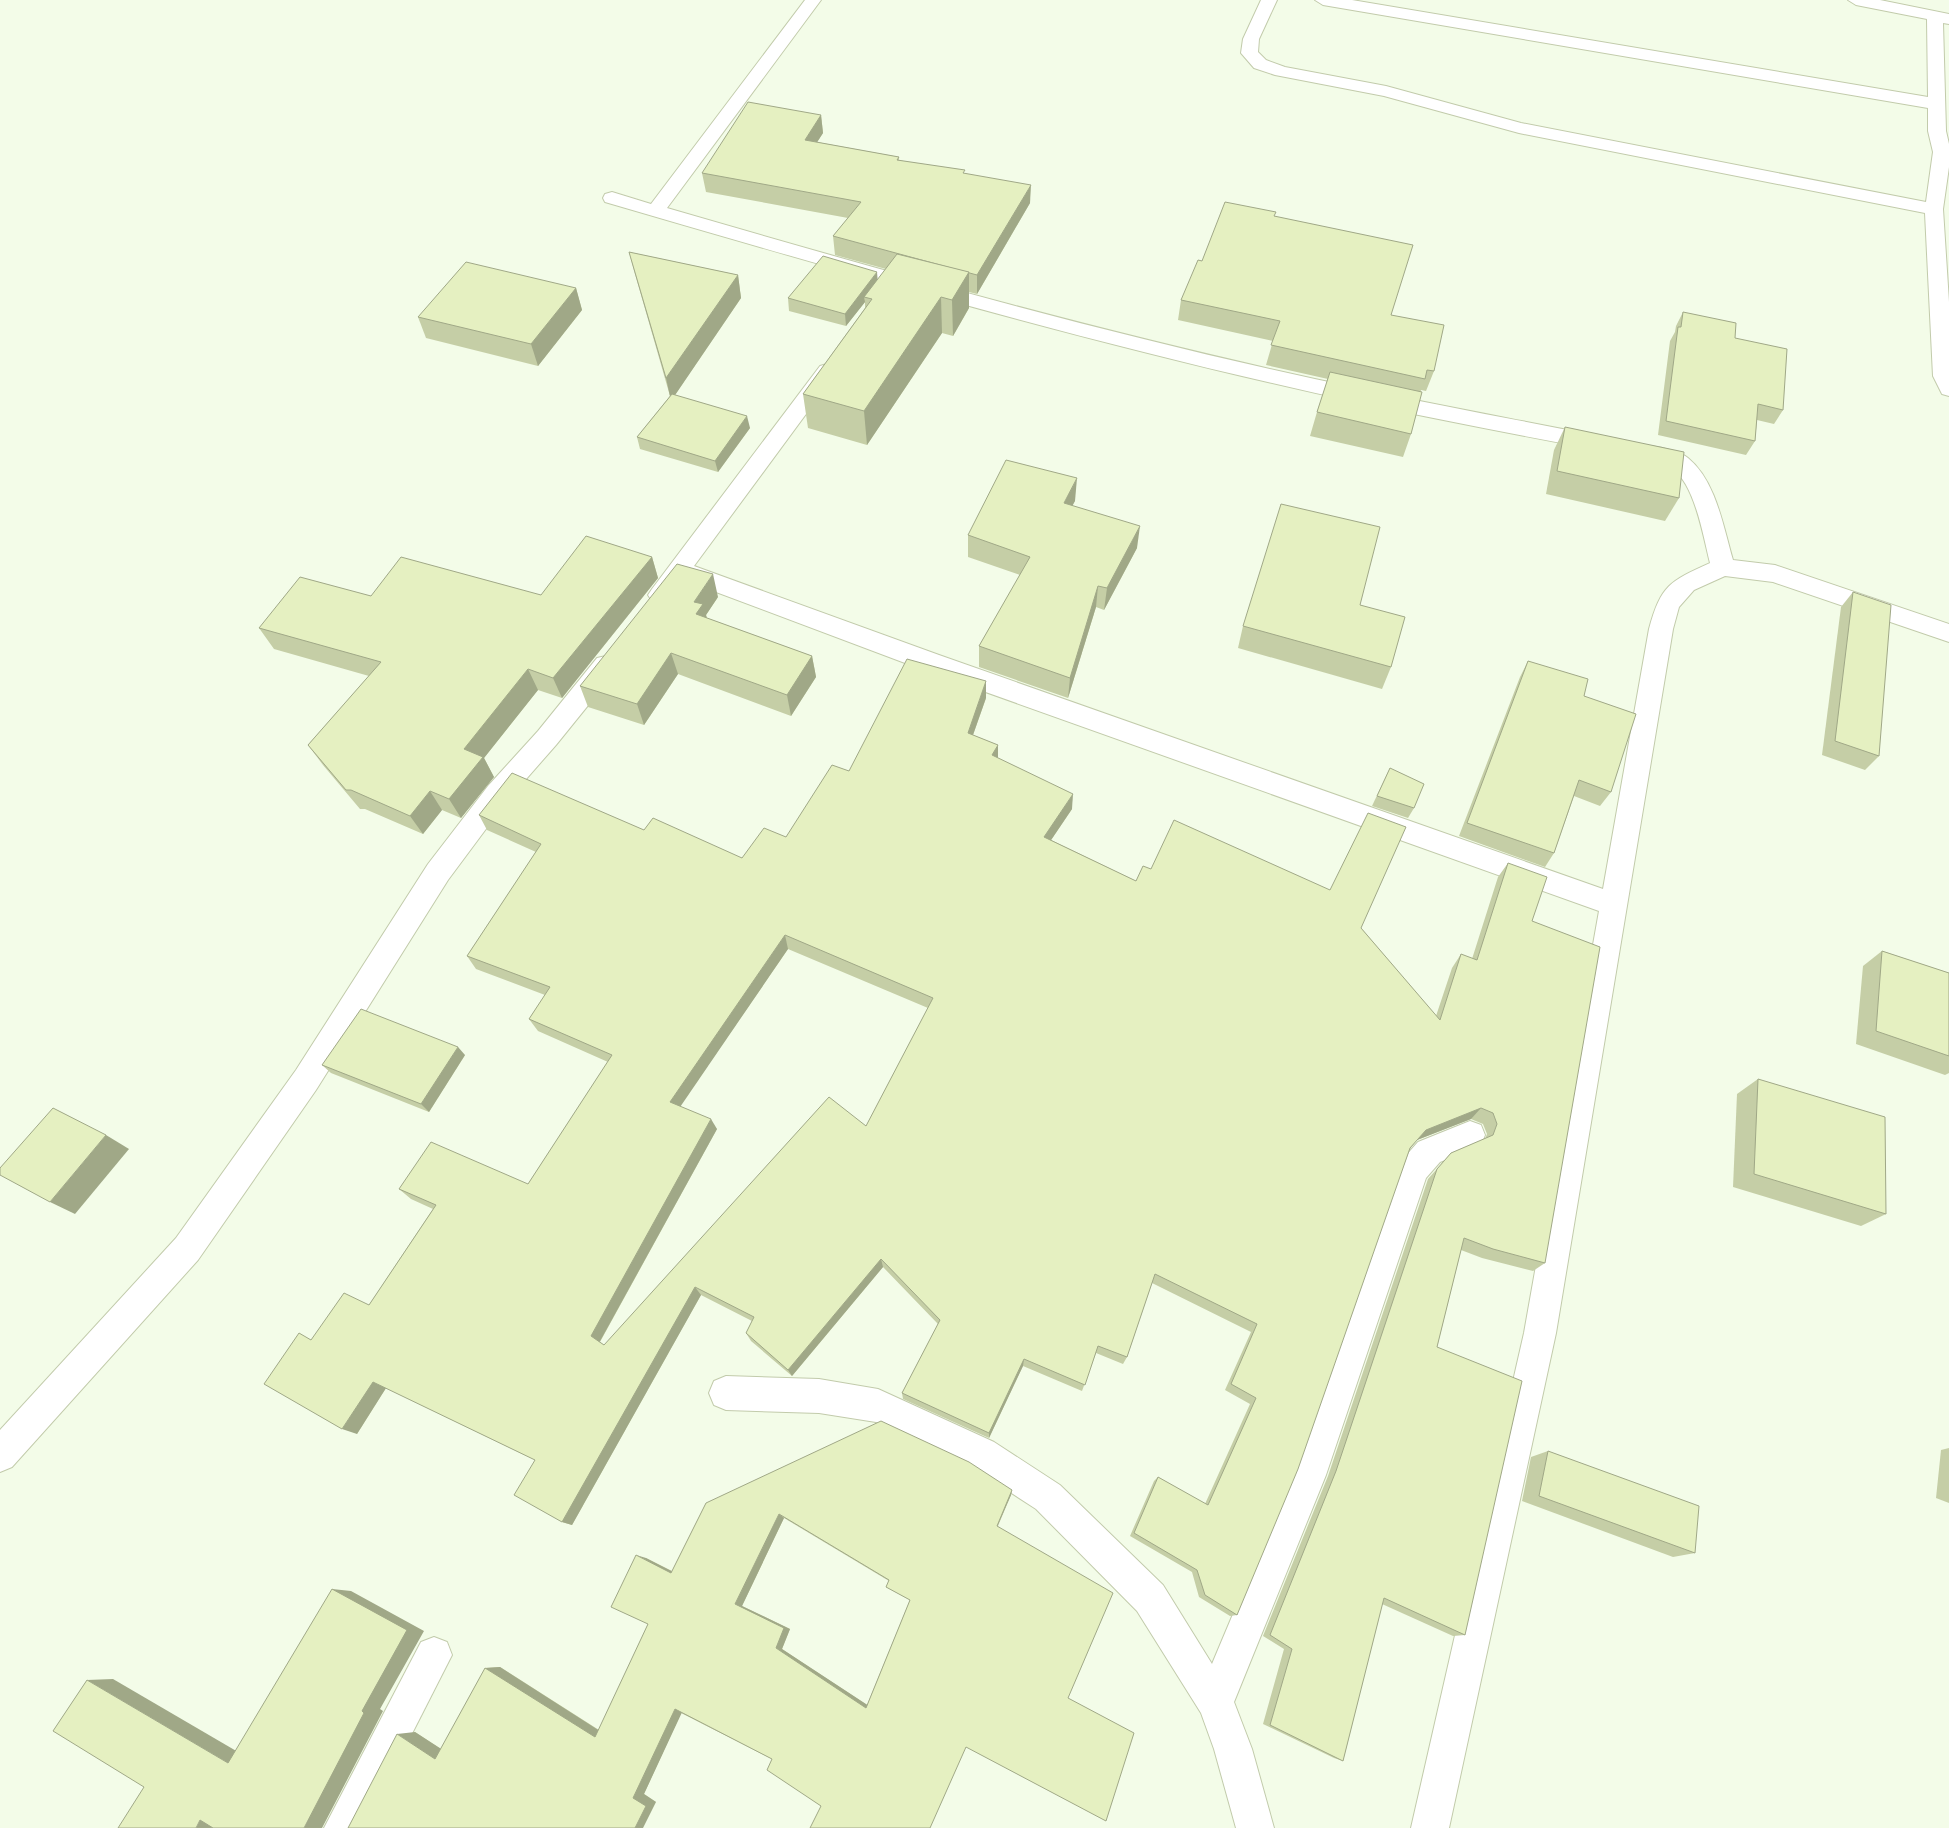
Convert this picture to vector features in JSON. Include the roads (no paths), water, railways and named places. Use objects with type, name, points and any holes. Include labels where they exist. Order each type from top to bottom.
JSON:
[{"type":"street","points":[[657,209],[813,0]]},
{"type":"street","points":[[1269,0],[1251,39],[1249,53],[1260,64],[1281,71],[1386,91],[1555,136],[1934,209]]},
{"type":"street","points":[[1323,0],[1936,104]]},
{"type":"street","points":[[1856,0],[1942,17],[1936,104],[1937,131],[1946,152],[1934,209],[1943,264],[1943,376],[1949,389]]},
{"type":"street","points":[[612,198],[657,209],[893,280],[1116,338],[1360,396],[1659,455],[1680,462],[1695,481],[1708,514],[1723,567]]},
{"type":"street","points":[[875,304],[893,280]]},
{"type":"street","points":[[644,616],[840,353]]},
{"type":"street","points":[[1430,1828],[1540,1333],[1613,904],[1663,621],[1668,604],[1686,584],[1723,567],[1774,574],[1949,633]]},
{"type":"street","points":[[680,570],[948,668],[1613,904]]},
{"type":"street","points":[[0,1455],[187,1249],[306,1080],[438,872],[497,794],[547,738],[619,648]]},
{"type":"street","points":[[1215,1702],[1309,1475],[1414,1169],[1429,1152],[1470,1135]]},
{"type":"street","points":[[726,1393],[819,1396],[878,1406],[982,1454],[1048,1497],[1150,1598],[1215,1702],[1233,1749],[1255,1828]]},
{"type":"street","points":[[343,1828],[434,1655]]}]
